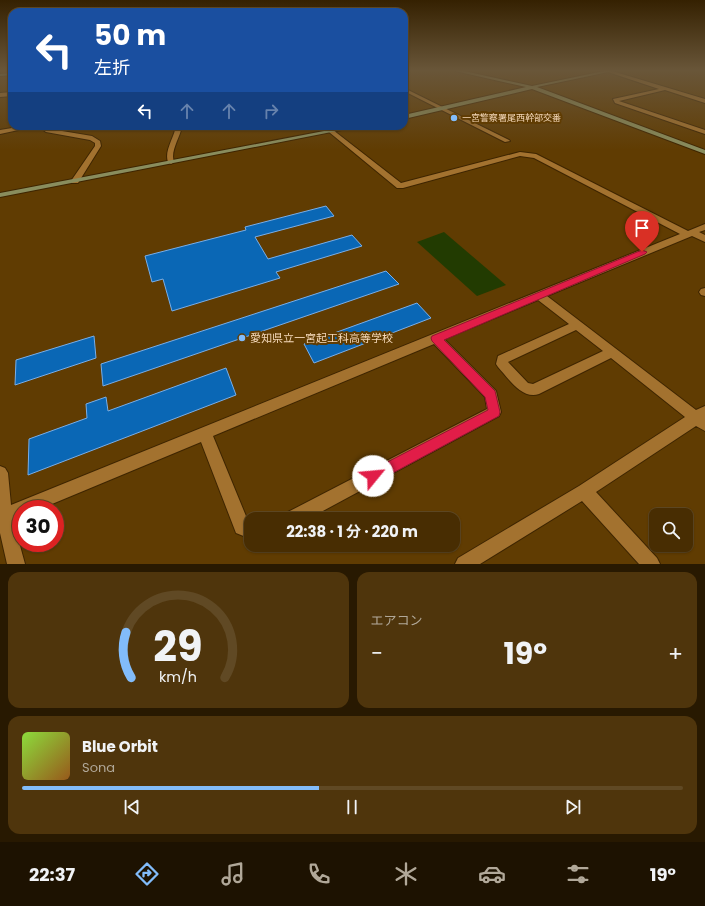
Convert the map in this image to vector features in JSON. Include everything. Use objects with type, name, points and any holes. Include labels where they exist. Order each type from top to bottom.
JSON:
[{"type":"street","points":[[421,97],[507,141]]},
{"type":"street","points":[[408,116],[488,97]]},
{"type":"street","points":[[559,97],[705,152]]},
{"type":"street","points":[[627,97],[615,100],[617,102],[705,132]]},
{"type":"street","points":[[692,97],[705,101]]},
{"type":"street","points":[[697,130],[705,127]]},
{"type":"street","points":[[0,132],[11,130]]},
{"type":"street","points":[[47,130],[92,138],[98,142],[98,146],[75,181]]},
{"type":"street","points":[[171,162],[169,156],[178,130]]},
{"type":"street","points":[[0,195],[325,130]]},
{"type":"street","points":[[331,130],[400,186],[520,154],[536,156],[689,233],[705,239]]},
{"type":"street","points":[[4,516],[705,227]]},
{"type":"street","points":[[464,564],[702,418],[612,352],[539,295]]},
{"type":"street","points":[[578,325],[502,359],[502,364],[524,387],[534,390],[612,352]]},
{"type":"street","points":[[305,512],[494,412],[490,394],[436,338]]},
{"type":"street","points":[[205,434],[242,526],[244,527]]},
{"type":"street","points":[[0,473],[4,516],[16,564]]},
{"type":"street","points":[[584,491],[651,564]]},
{"type":"shaded area","points":[[444,232],[506,285],[477,296],[417,242]]},
{"type":"building","points":[[326,206],[334,216],[255,237],[268,259],[352,235],[362,246],[276,272],[280,278],[172,311],[163,279],[152,282],[145,256],[246,230],[245,227]]},
{"type":"building","points":[[386,271],[399,284],[103,386],[101,364]]},
{"type":"building","points":[[417,303],[431,318],[314,363],[304,344]]},
{"type":"building","points":[[94,336],[96,358],[15,385],[16,360]]},
{"type":"building","points":[[226,368],[236,395],[28,475],[29,439],[87,418],[86,404],[106,397],[108,411]]},
{"type":"place","name":"一宮警察署尾西幹部交番","points":[[454,118]]},
{"type":"place","name":"愛知県立一宮起工科高等学校","points":[[242,338]]},
{"type":"route","points":[[373,476],[494,412],[490,394],[436,338],[642,252]]}]
